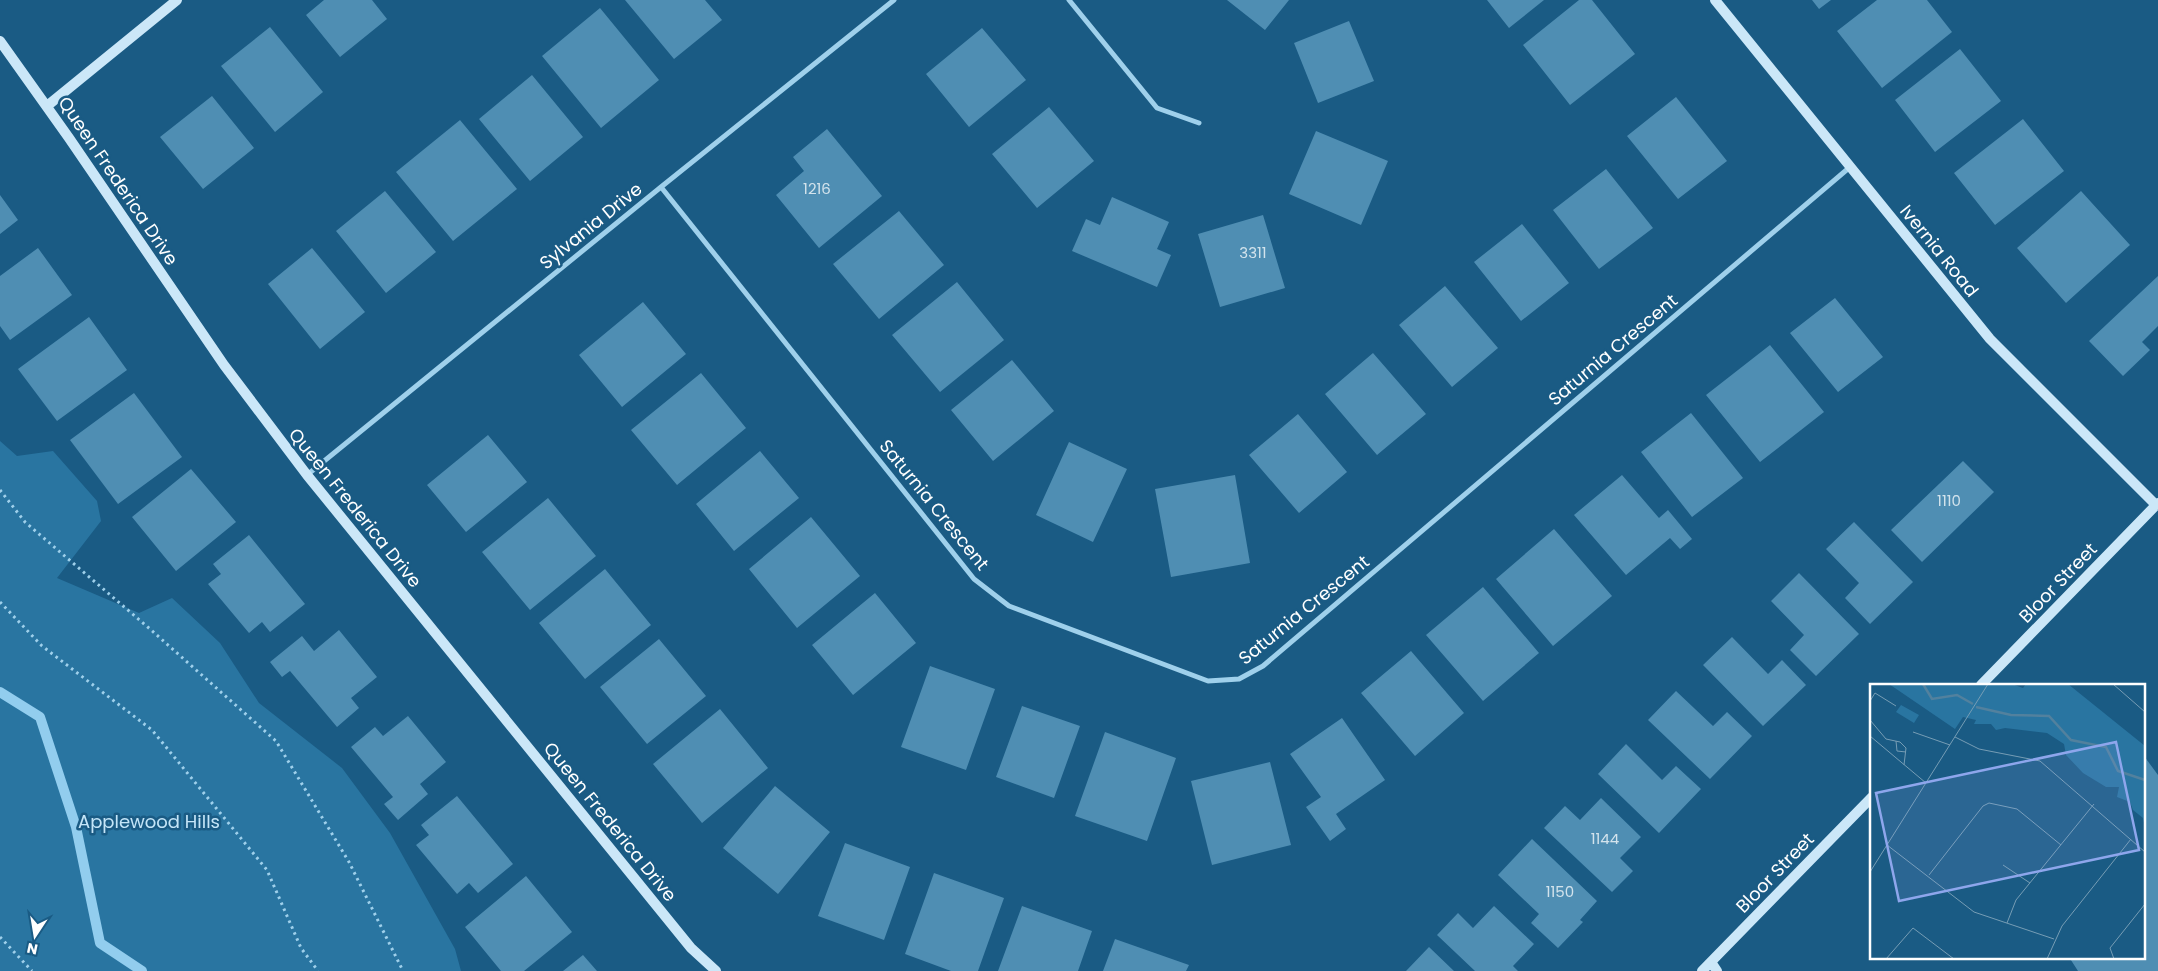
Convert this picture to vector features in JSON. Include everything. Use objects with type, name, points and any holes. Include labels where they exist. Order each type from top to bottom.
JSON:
[{"type":"street","points":[[47,106],[177,0]]},
{"type":"street","name":"Sylvania Drive","points":[[307,475],[894,0]]},
{"type":"street","points":[[1069,0],[1157,108],[1199,123]]},
{"type":"street","name":"Ivernia Road","points":[[1715,0],[1990,339],[2157,504]]},
{"type":"street","name":"Queen Frederica Drive","points":[[0,41],[47,106],[224,365],[307,475],[691,948],[716,971]]},
{"type":"street","name":"Saturnia Crescent","points":[[661,187],[974,579],[1009,606],[1208,681],[1239,679],[1263,666],[1850,167]]},
{"type":"street","name":"Bloor Street","points":[[1982,684],[2157,504]]},
{"type":"street","name":"Bloor Street","points":[[1702,971],[1870,799]]},
{"type":"street","points":[[1710,962],[1717,971]]},
{"type":"path","points":[[0,490],[25,522],[150,629],[276,741],[349,862],[403,971]]},
{"type":"path","points":[[0,602],[42,646],[152,730],[267,870],[301,948],[318,971]]},
{"type":"path","points":[[0,938],[32,971]]},
{"type":"green space","name":"Applewood Hills","points":[[0,441],[17,456],[53,451],[97,501],[101,521],[57,578],[139,613],[172,598],[220,643],[259,703],[342,768],[390,833],[455,949],[461,971],[0,971]]},
{"type":"building","points":[[324,0],[372,0],[387,19],[340,57],[306,15]]},
{"type":"building","points":[[625,0],[705,0],[722,20],[674,59]]},
{"type":"building","points":[[1227,0],[1289,0],[1265,30]]},
{"type":"building","points":[[1487,0],[1544,0],[1509,28]]},
{"type":"building","points":[[1579,0],[1592,0],[1635,54],[1570,105],[1523,45]]},
{"type":"building","points":[[1812,0],[1831,0],[1819,9]]},
{"type":"building","points":[[1877,0],[1927,0],[1952,32],[1882,88],[1837,31]]},
{"type":"building","points":[[600,8],[659,80],[601,128],[542,56]]},
{"type":"building","points":[[1349,21],[1374,81],[1318,103],[1294,43]]},
{"type":"building","points":[[270,27],[323,92],[275,132],[221,66]]},
{"type":"building","points":[[982,28],[1026,80],[969,127],[926,74]]},
{"type":"building","points":[[1960,49],[2001,101],[1935,152],[1895,100]]},
{"type":"building","points":[[532,75],[583,137],[530,181],[479,119]]},
{"type":"building","points":[[212,96],[254,148],[203,189],[160,137]]},
{"type":"building","points":[[1676,97],[1727,161],[1678,199],[1627,136]]},
{"type":"building","points":[[1049,107],[1094,161],[1037,208],[992,154]]},
{"type":"building","points":[[2023,119],[2064,171],[1995,225],[1954,173]]},
{"type":"building","points":[[460,120],[517,189],[453,241],[396,172]]},
{"type":"building","points":[[827,129],[882,196],[819,248],[776,195],[804,171],[793,157]]},
{"type":"building","points":[[1316,131],[1388,161],[1361,225],[1289,194]]},
{"type":"building","points":[[1606,169],[1653,228],[1599,269],[1553,210]]},
{"type":"building","points":[[385,191],[436,252],[386,293],[336,231]]},
{"type":"building","points":[[2081,191],[2130,245],[2066,303],[2017,248]]},
{"type":"building","points":[[0,195],[18,220],[0,234]]},
{"type":"building","points":[[1112,197],[1169,222],[1157,249],[1171,255],[1157,287],[1072,251],[1086,219],[1100,225]]},
{"type":"building","points":[[899,211],[944,265],[879,319],[833,264]]},
{"type":"building","points":[[1263,215],[1285,288],[1220,307],[1198,234]]},
{"type":"building","points":[[1522,224],[1569,283],[1521,321],[1474,262]]},
{"type":"building","points":[[38,248],[72,295],[10,340],[0,326],[0,276]]},
{"type":"building","points":[[312,248],[365,312],[320,349],[268,284]]},
{"type":"building","points":[[2158,276],[2158,326],[2142,342],[2150,350],[2123,376],[2089,341]]},
{"type":"building","points":[[957,282],[1004,340],[940,392],[892,335]]},
{"type":"building","points":[[1445,286],[1498,348],[1452,387],[1399,325]]},
{"type":"building","points":[[1835,298],[1883,357],[1838,392],[1790,333]]},
{"type":"building","points":[[643,302],[686,354],[622,407],[579,355]]},
{"type":"building","points":[[89,317],[127,370],[57,421],[18,369]]},
{"type":"building","points":[[1770,345],[1824,412],[1760,462],[1706,395]]},
{"type":"building","points":[[1373,353],[1426,414],[1377,455],[1325,394]]},
{"type":"building","points":[[1012,360],[1054,411],[993,461],[951,410]]},
{"type":"building","points":[[701,373],[746,428],[677,485],[631,430]]},
{"type":"building","points":[[134,393],[182,457],[118,504],[70,440]]},
{"type":"building","points":[[1691,413],[1743,478],[1692,517],[1641,452]]},
{"type":"building","points":[[1298,414],[1347,472],[1299,513],[1249,455]]},
{"type":"building","points":[[488,435],[527,482],[466,532],[427,485]]},
{"type":"building","points":[[1069,442],[1127,469],[1093,542],[1036,515]]},
{"type":"building","points":[[760,451],[799,498],[734,551],[696,504]]},
{"type":"building","points":[[1963,461],[1994,492],[1922,562],[1891,530]]},
{"type":"building","points":[[191,469],[236,522],[176,571],[132,517]]},
{"type":"building","points":[[1235,475],[1250,563],[1171,577],[1155,489]]},
{"type":"building","points":[[1622,475],[1659,518],[1668,510],[1692,539],[1680,549],[1670,538],[1626,575],[1574,515]]},
{"type":"building","points":[[548,498],[596,556],[530,610],[482,552]]},
{"type":"building","points":[[811,517],[860,576],[797,628],[749,569]]},
{"type":"building","points":[[1854,522],[1913,582],[1870,624],[1845,598],[1859,583],[1826,549]]},
{"type":"building","points":[[1554,529],[1612,596],[1553,646],[1496,579]]},
{"type":"building","points":[[249,535],[305,604],[270,632],[262,622],[249,633],[208,584],[221,574],[213,564]]},
{"type":"building","points":[[605,569],[651,625],[585,679],[539,623]]},
{"type":"building","points":[[1799,573],[1859,634],[1816,676],[1790,650],[1804,635],[1771,601]]},
{"type":"building","points":[[1483,587],[1539,653],[1483,701],[1426,635]]},
{"type":"building","points":[[875,593],[916,643],[853,695],[812,645]]},
{"type":"building","points":[[339,630],[377,677],[351,698],[359,708],[337,727],[290,671],[282,677],[270,662],[302,636],[314,651]]},
{"type":"building","points":[[1732,637],[1768,674],[1782,660],[1806,685],[1763,726],[1703,665]]},
{"type":"building","points":[[659,639],[706,696],[647,744],[600,687]]},
{"type":"building","points":[[1411,651],[1464,713],[1415,756],[1361,693]]},
{"type":"building","points":[[930,666],[995,689],[966,770],[901,747]]},
{"type":"building","points":[[1676,691],[1713,726],[1727,712],[1752,736],[1710,779],[1648,720]]},
{"type":"building","points":[[1022,706],[1080,726],[1054,798],[996,777]]},
{"type":"building","points":[[720,709],[768,768],[702,823],[653,764]]},
{"type":"building","points":[[408,716],[446,762],[420,784],[428,794],[398,820],[384,804],[393,797],[351,747],[375,727],[383,736]]},
{"type":"building","points":[[1342,718],[1385,780],[1336,814],[1346,829],[1330,841],[1306,807],[1321,797],[1290,754]]},
{"type":"building","points":[[1105,732],[1176,758],[1147,841],[1075,816]]},
{"type":"building","points":[[1626,744],[1662,780],[1676,766],[1701,789],[1659,833],[1598,774]]},
{"type":"building","points":[[2146,759],[2158,775],[2158,971],[2078,971],[2070,958],[2146,958]]},
{"type":"building","points":[[1270,762],[1291,845],[1212,865],[1191,781]]},
{"type":"building","points":[[775,786],[830,832],[778,894],[723,848]]},
{"type":"building","points":[[457,796],[513,864],[478,893],[469,883],[457,894],[416,845],[429,835],[421,825]]},
{"type":"building","points":[[1601,798],[1641,837],[1620,858],[1633,871],[1612,892],[1544,828],[1565,806],[1580,820]]},
{"type":"building","points":[[1532,839],[1597,901],[1580,920],[1583,922],[1558,948],[1531,923],[1539,914],[1498,875]]},
{"type":"building","points":[[845,843],[910,867],[884,940],[818,916]]},
{"type":"building","points":[[934,873],[1004,898],[978,971],[951,971],[905,954]]},
{"type":"building","points":[[526,876],[572,932],[524,971],[501,971],[465,927]]},
{"type":"building","points":[[1022,906],[1092,931],[1078,971],[998,971]]},
{"type":"building","points":[[1494,906],[1534,944],[1513,966],[1518,971],[1475,971],[1437,935],[1458,913],[1473,928]]},
{"type":"building","points":[[1115,939],[1189,965],[1186,971],[1103,971]]},
{"type":"building","points":[[1429,947],[1454,971],[1406,971]]},
{"type":"building","points":[[583,955],[597,971],[563,971]]},
{"type":"waterway","points":[[0,692],[40,717],[76,827],[100,943],[142,971]]}]
